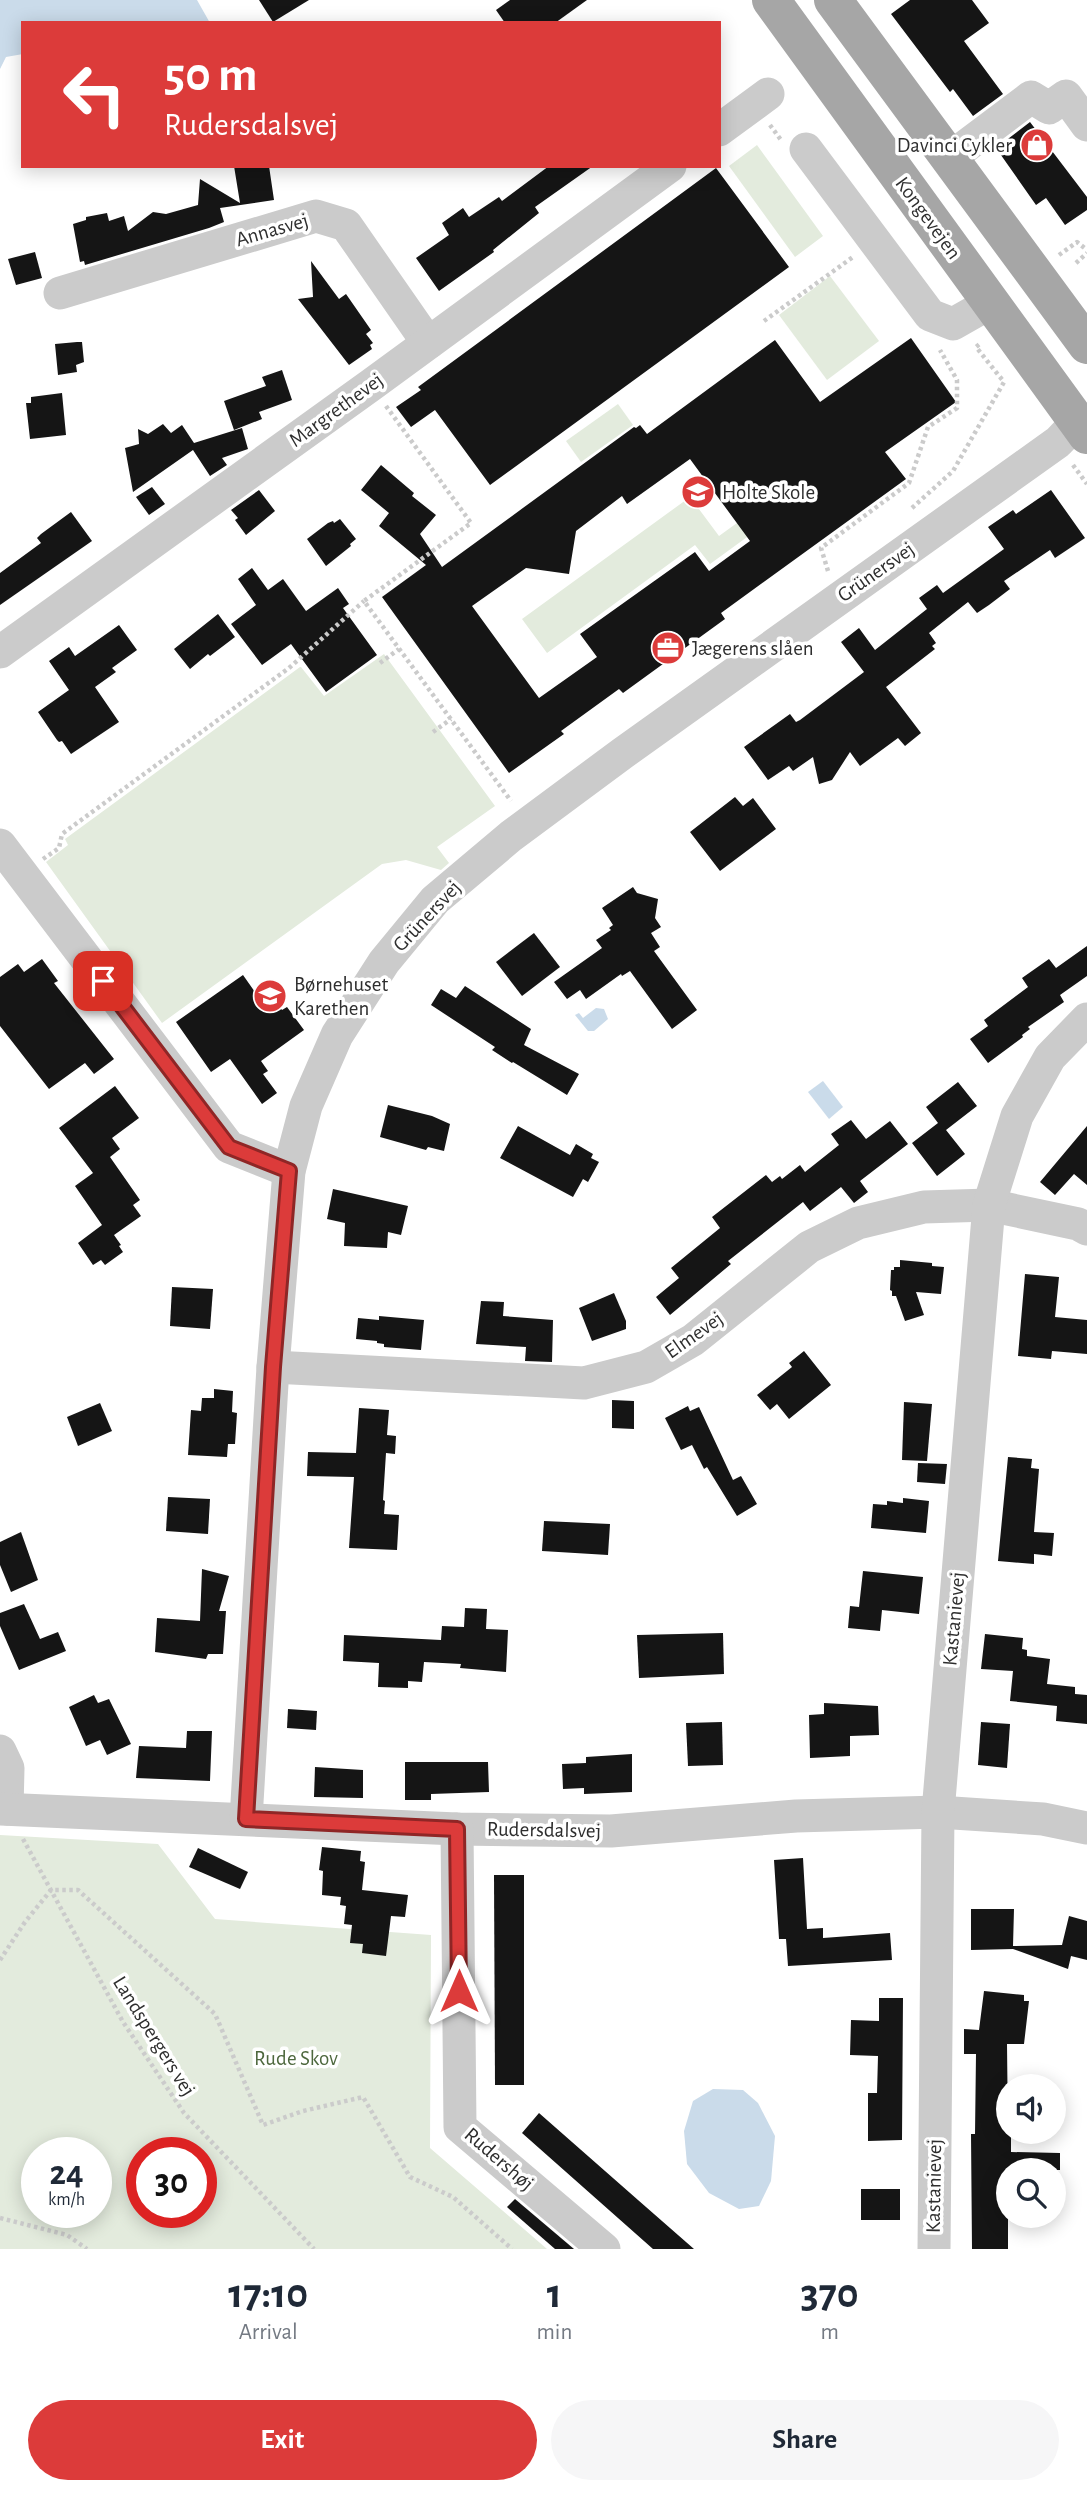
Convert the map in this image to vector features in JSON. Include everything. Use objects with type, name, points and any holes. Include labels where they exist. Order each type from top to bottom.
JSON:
[{"type":"main road","name":"Kongevejen","points":[[771,0],[990,303],[1079,441]]},
{"type":"main road","points":[[833,0],[1087,345]]},
{"type":"street","points":[[721,129],[768,94]]},
{"type":"street","points":[[950,158],[1031,97],[1049,108],[1066,96],[1087,125]]},
{"type":"street","points":[[794,145],[930,315],[953,324],[990,303]]},
{"type":"street","name":"Margrethevej","points":[[0,652],[667,168]]},
{"type":"street","name":"Annasvej","points":[[60,293],[316,216],[346,225],[428,343]]},
{"type":"street","name":"Grünersvej","points":[[246,1819],[273,1367],[289,1171],[306,1106],[337,1035],[384,962],[436,900],[528,824],[1058,442],[1079,441]]},
{"type":"street","points":[[0,845],[229,1147],[289,1171]]},
{"type":"street","name":"Kastanievej","points":[[934,2249],[938,1812],[989,1205],[1017,1116],[1050,1057],[1087,1019]]},
{"type":"street","name":"Elmevej","points":[[273,1367],[584,1383],[646,1367],[693,1340],[809,1247],[858,1223],[924,1207],[989,1205],[1078,1224],[1087,1229]]},
{"type":"street","points":[[0,1751],[8,1768],[4,1809]]},
{"type":"street","name":"Rudersdalsvej","points":[[4,1809],[457,1829],[611,1831],[796,1816],[938,1812],[1043,1819],[1087,1828]]},
{"type":"street","name":"Rudershøj","points":[[457,1829],[460,2127],[604,2249]]},
{"type":"path","points":[[774,131],[794,145]]},
{"type":"path","points":[[764,321],[874,242]]},
{"type":"path","points":[[1055,249],[1060,256],[1077,242],[1087,251],[1076,263]]},
{"type":"path","points":[[824,609],[813,586],[829,573],[821,548],[909,483],[929,427],[957,408],[957,380],[937,344],[940,319]]},
{"type":"path","points":[[904,515],[953,471],[1003,382],[976,347]]},
{"type":"path","points":[[21,874],[59,848],[62,834],[289,668],[364,601],[471,523],[371,385]]},
{"type":"path","points":[[1079,441],[1087,484]]},
{"type":"path","points":[[364,601],[528,824]]},
{"type":"path","points":[[380,663],[399,649]]},
{"type":"path","points":[[433,732],[451,719]]},
{"type":"path","name":"Landspergers vej","points":[[4,1809],[123,2022],[184,2113],[314,2249]]},
{"type":"path","points":[[0,1960],[25,1922],[51,1890],[78,1891],[215,2014],[263,2125],[303,2111],[363,2097],[410,2177],[453,2197],[512,2249]]},
{"type":"path","points":[[0,2218],[67,2235],[87,2249]]},
{"type":"green space","points":[[757,145],[823,236],[795,257],[729,166]]},
{"type":"green space","points":[[830,276],[879,341],[827,380],[779,315]]},
{"type":"green space","points":[[618,404],[633,425],[581,462],[566,441]]},
{"type":"green space","points":[[690,497],[719,536],[766,502],[776,516],[710,564],[695,545],[547,653],[522,619]]},
{"type":"green space","points":[[384,654],[495,806],[437,847],[449,863],[441,870],[406,860],[382,864],[162,1023],[46,862],[68,845],[65,839],[300,667],[324,696]]},
{"type":"green space","name":"Rude Skov","points":[[0,1835],[158,1844],[215,1919],[431,1935],[430,2148],[547,2249],[0,2249]]},
{"type":"water","points":[[0,0],[197,0],[209,21],[21,21],[21,54],[6,57],[0,69]]},
{"type":"water","points":[[596,1008],[604,1009],[608,1019],[594,1031],[588,1031],[575,1015],[579,1013],[583,1018]]},
{"type":"water","points":[[823,1081],[843,1107],[829,1119],[808,1092]]},
{"type":"water","points":[[713,2089],[743,2090],[758,2103],[775,2136],[771,2181],[759,2206],[739,2209],[709,2193],[687,2164],[684,2131],[693,2101]]},
{"type":"building","points":[[259,0],[309,0],[275,21]]},
{"type":"building","points":[[510,0],[587,0],[558,21],[504,21],[496,10]]},
{"type":"building","points":[[910,0],[972,0],[989,23],[964,41],[1003,94],[973,116],[953,89],[950,92],[891,14]]},
{"type":"building","points":[[1030,122],[1087,197],[1087,210],[1065,225],[1046,198],[1036,205],[996,148]]},
{"type":"building","points":[[234,168],[269,168],[274,200],[220,208],[224,222],[209,228],[85,265],[84,261],[80,262],[73,224],[86,220],[86,217],[107,213],[109,221],[124,216],[128,231],[153,212],[166,214],[198,205],[200,179],[240,203]]},
{"type":"building","points":[[546,168],[590,168],[535,207],[539,213],[493,250],[494,252],[439,291],[416,258],[449,235],[442,223],[463,208],[469,217],[499,197],[502,201]]},
{"type":"building","points":[[716,168],[789,267],[490,485],[435,410],[411,427],[396,407],[421,390],[418,387]]},
{"type":"building","points":[[35,252],[42,278],[16,285],[8,259]]},
{"type":"building","points":[[311,261],[339,299],[346,294],[371,330],[366,334],[373,343],[370,345],[372,349],[349,365],[298,299],[313,297]]},
{"type":"building","points":[[911,338],[956,402],[885,452],[906,479],[721,613],[725,619],[623,693],[619,689],[561,731],[564,734],[509,773],[382,597],[426,565],[379,526],[389,513],[361,490],[381,465],[436,515],[420,534],[442,567],[634,427],[640,425],[647,434],[775,340],[820,402]],"holes":[[[690,459],[750,541],[709,571],[695,552],[580,634],[597,657],[539,698],[472,606],[526,568],[569,574],[576,531],[622,496],[627,504]]]},
{"type":"building","points":[[82,342],[84,362],[76,365],[77,372],[58,375],[55,344]]},
{"type":"building","points":[[282,370],[292,400],[259,412],[262,419],[234,430],[224,401],[266,386],[262,377]]},
{"type":"building","points":[[62,393],[66,435],[30,439],[26,403],[31,403],[31,397]]},
{"type":"building","points":[[163,424],[171,433],[182,425],[194,443],[242,428],[248,449],[222,458],[227,465],[210,476],[193,450],[133,492],[125,448],[139,444],[138,429],[148,434]]},
{"type":"building","points":[[152,487],[165,504],[149,515],[136,497]]},
{"type":"building","points":[[259,490],[275,511],[246,535],[231,510]]},
{"type":"building","points":[[1051,490],[1085,538],[1055,558],[1050,550],[1004,581],[1010,589],[989,605],[977,613],[968,602],[929,633],[936,643],[932,646],[935,649],[886,687],[921,733],[905,746],[898,738],[860,766],[850,752],[832,780],[819,784],[813,757],[793,771],[789,766],[768,780],[744,747],[790,714],[796,722],[800,720],[864,672],[841,642],[859,628],[875,650],[927,609],[919,598],[937,585],[943,593],[1004,549],[988,527],[1013,510],[1016,514]]},
{"type":"building","points":[[71,512],[92,541],[0,605],[0,573],[41,543],[37,538]]},
{"type":"building","points":[[340,519],[356,539],[326,566],[307,539],[328,523]]},
{"type":"building","points":[[252,568],[268,590],[283,579],[306,611],[338,588],[349,604],[343,608],[377,655],[326,692],[291,644],[262,665],[231,624],[256,605],[238,579]]},
{"type":"building","points":[[218,614],[235,637],[190,669],[174,649]]},
{"type":"building","points":[[119,625],[137,650],[112,668],[116,672],[95,687],[119,722],[71,754],[62,741],[57,740],[38,712],[69,690],[49,661],[69,647],[75,656]]},
{"type":"building","points":[[735,797],[743,806],[753,798],[776,829],[720,871],[690,832]]},
{"type":"building","points":[[633,887],[637,893],[658,899],[655,918],[661,927],[651,933],[660,947],[654,951],[697,1010],[672,1029],[630,971],[622,976],[621,974],[586,999],[580,990],[567,999],[554,982],[602,948],[596,940],[611,930],[609,928],[613,925],[602,908]]},
{"type":"building","points":[[534,933],[560,967],[522,996],[496,962]]},
{"type":"building","points":[[1087,946],[1087,976],[1060,995],[1064,1002],[1028,1027],[1030,1029],[1023,1037],[988,1063],[970,1039],[988,1026],[984,1020],[1028,987],[1022,978],[1049,959],[1056,968]]},
{"type":"building","points":[[42,959],[58,981],[54,983],[114,1059],[94,1074],[85,1063],[49,1089],[0,1026],[0,977],[18,964],[24,972]]},
{"type":"building","points":[[243,975],[257,995],[262,992],[268,999],[271,996],[282,1010],[287,1007],[304,1030],[261,1061],[268,1071],[263,1074],[277,1093],[262,1104],[230,1059],[211,1072],[176,1022]]},
{"type":"building","points":[[465,986],[531,1029],[524,1045],[579,1074],[567,1095],[492,1050],[495,1047],[431,1005],[441,989],[456,998]]},
{"type":"building","points":[[958,1082],[977,1106],[946,1130],[965,1154],[937,1176],[912,1143],[938,1123],[926,1107]]},
{"type":"building","points":[[115,1086],[139,1118],[112,1138],[120,1149],[110,1157],[140,1200],[133,1205],[141,1216],[114,1235],[123,1252],[105,1265],[101,1260],[93,1265],[78,1243],[102,1225],[75,1186],[93,1173],[59,1128]]},
{"type":"building","points":[[388,1105],[432,1116],[450,1124],[444,1151],[428,1147],[426,1150],[380,1137]]},
{"type":"building","points":[[851,1120],[866,1139],[890,1121],[908,1144],[860,1181],[868,1192],[854,1203],[841,1187],[810,1211],[803,1202],[728,1261],[731,1264],[670,1315],[656,1297],[679,1278],[671,1268],[720,1228],[712,1217],[766,1175],[772,1182],[780,1176],[782,1179],[800,1165],[805,1172],[839,1145],[831,1134]]},
{"type":"building","points":[[518,1126],[570,1155],[576,1144],[593,1154],[591,1158],[599,1162],[588,1182],[583,1179],[573,1197],[500,1158]]},
{"type":"building","points":[[1087,1126],[1087,1185],[1074,1174],[1055,1195],[1040,1182]]},
{"type":"building","points":[[333,1189],[408,1206],[401,1235],[388,1232],[387,1248],[344,1246],[345,1223],[327,1219]]},
{"type":"building","points":[[900,1260],[944,1267],[941,1294],[916,1292],[924,1315],[905,1321],[896,1296],[892,1296],[890,1290],[891,1270],[900,1267]]},
{"type":"building","points":[[1025,1274],[1059,1277],[1055,1317],[1087,1320],[1087,1354],[1052,1351],[1051,1359],[1018,1356]]},
{"type":"building","points":[[172,1287],[213,1289],[210,1329],[170,1326]]},
{"type":"building","points":[[614,1293],[626,1321],[626,1329],[592,1341],[579,1308]]},
{"type":"building","points":[[481,1301],[504,1302],[503,1316],[553,1320],[552,1362],[525,1361],[526,1347],[476,1344]]},
{"type":"building","points":[[379,1316],[424,1320],[421,1350],[384,1347],[384,1344],[377,1341],[356,1339],[358,1318],[379,1320]]},
{"type":"building","points":[[804,1351],[831,1385],[789,1419],[777,1404],[770,1410],[757,1395],[792,1367],[789,1363]]},
{"type":"building","points":[[214,1389],[233,1391],[232,1412],[237,1413],[235,1444],[228,1444],[227,1457],[188,1455],[191,1410],[201,1411],[202,1398],[214,1398]]},
{"type":"building","points":[[612,1400],[634,1401],[634,1429],[612,1428]]},
{"type":"building","points":[[904,1402],[932,1404],[927,1461],[902,1460]]},
{"type":"building","points":[[100,1403],[112,1431],[78,1446],[67,1417]]},
{"type":"building","points":[[688,1406],[690,1411],[699,1407],[733,1480],[741,1476],[757,1504],[737,1516],[707,1467],[704,1469],[692,1445],[681,1450],[665,1418]]},
{"type":"building","points":[[359,1408],[389,1410],[387,1435],[396,1436],[395,1454],[386,1453],[383,1500],[384,1514],[399,1515],[397,1550],[349,1548],[354,1477],[307,1476],[308,1452],[356,1453]]},
{"type":"building","points":[[1008,1457],[1032,1459],[1031,1468],[1039,1469],[1034,1532],[1054,1533],[1052,1556],[1034,1554],[1034,1564],[998,1561]]},
{"type":"building","points":[[918,1463],[947,1464],[945,1484],[917,1482]]},
{"type":"building","points":[[168,1497],[210,1499],[208,1534],[166,1531]]},
{"type":"building","points":[[903,1498],[929,1501],[926,1533],[871,1528],[873,1504],[887,1505],[887,1501],[903,1503]]},
{"type":"building","points":[[544,1521],[610,1524],[608,1555],[542,1551]]},
{"type":"building","points":[[21,1532],[38,1580],[11,1592],[0,1565],[0,1542]]},
{"type":"building","points":[[202,1569],[229,1576],[219,1611],[226,1611],[223,1654],[208,1654],[206,1659],[155,1652],[157,1618],[200,1621]]},
{"type":"building","points":[[863,1571],[923,1577],[919,1614],[882,1610],[880,1631],[848,1628],[850,1606],[859,1607]]},
{"type":"building","points":[[24,1604],[40,1639],[58,1632],[66,1651],[19,1670],[0,1626],[0,1613]]},
{"type":"building","points":[[465,1608],[487,1609],[486,1629],[508,1630],[506,1672],[460,1668],[461,1664],[424,1662],[422,1682],[408,1681],[408,1688],[378,1687],[379,1663],[343,1661],[344,1635],[441,1640],[442,1626],[464,1627]]},
{"type":"building","points":[[723,1633],[724,1674],[639,1678],[637,1635]]},
{"type":"building","points":[[985,1634],[1023,1638],[1022,1649],[1027,1650],[1027,1656],[1050,1659],[1047,1684],[1075,1687],[1075,1694],[1087,1695],[1087,1724],[1056,1721],[1057,1706],[1010,1701],[1013,1671],[981,1669]]},
{"type":"building","points":[[94,1695],[98,1703],[109,1699],[131,1744],[107,1755],[100,1740],[86,1746],[69,1707]]},
{"type":"building","points":[[824,1703],[878,1706],[879,1735],[850,1736],[850,1756],[810,1758],[809,1715],[824,1714]]},
{"type":"building","points":[[288,1709],[317,1711],[316,1730],[287,1728]]},
{"type":"building","points":[[722,1722],[723,1765],[688,1766],[686,1723]]},
{"type":"building","points":[[981,1722],[1010,1724],[1007,1768],[978,1765]]},
{"type":"building","points":[[187,1731],[212,1731],[210,1781],[136,1778],[139,1746],[186,1748]]},
{"type":"building","points":[[632,1754],[632,1792],[584,1794],[584,1788],[563,1789],[562,1764],[586,1763],[586,1757]]},
{"type":"building","points":[[405,1762],[488,1762],[489,1792],[431,1794],[431,1800],[405,1800]]},
{"type":"building","points":[[315,1767],[363,1770],[363,1798],[314,1797]]},
{"type":"building","points":[[322,1847],[361,1851],[360,1861],[365,1862],[362,1890],[408,1895],[405,1917],[391,1916],[386,1956],[362,1953],[363,1944],[350,1943],[352,1925],[344,1924],[346,1906],[340,1905],[341,1897],[322,1895],[323,1871],[319,1870]]},
{"type":"building","points":[[198,1848],[248,1872],[240,1889],[189,1867]]},
{"type":"building","points":[[803,1858],[807,1929],[823,1928],[823,1938],[890,1933],[892,1960],[788,1966],[786,1939],[779,1939],[774,1860]]},
{"type":"building","points":[[494,1875],[524,1875],[524,2085],[495,2085]]},
{"type":"building","points":[[971,1909],[1014,1909],[1013,1946],[1062,1945],[1069,1916],[1087,1921],[1087,1960],[1071,1956],[1068,1969],[1013,1949],[971,1950]]},
{"type":"building","points":[[984,1991],[1024,1995],[1024,2001],[1029,2001],[1024,2044],[1007,2044],[1007,2074],[996,2074],[996,2144],[1011,2144],[1011,2152],[1060,2153],[1060,2158],[996,2158],[996,2228],[1008,2228],[1008,2249],[972,2249],[971,2134],[975,2134],[976,2054],[964,2054],[964,2029],[979,2030]]},
{"type":"building","points":[[879,1998],[903,1998],[902,2140],[868,2141],[868,2093],[877,2093],[878,2056],[850,2055],[851,2020],[879,2021]]},
{"type":"building","points":[[539,2113],[694,2249],[653,2249],[522,2133]]},
{"type":"building","points":[[861,2189],[900,2189],[900,2220],[861,2220]]},
{"type":"building","points":[[515,2199],[574,2249],[555,2249],[507,2207]]},
{"type":"place","name":"Davinci Cykler","points":[[1037,145]]},
{"type":"place","name":"Holte Skole","points":[[698,492]]},
{"type":"place","name":"Jægerens slåen","points":[[668,648]]},
{"type":"place","name":"Børnehuset Karethen","points":[[270,996]]},
{"type":"route","points":[[103,981],[229,1147],[289,1171],[273,1367],[246,1819],[457,1829],[459,1991]]}]
